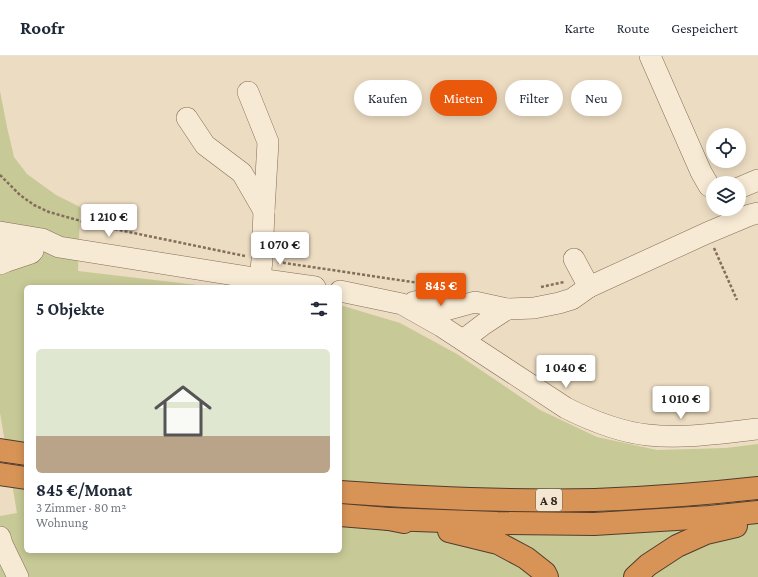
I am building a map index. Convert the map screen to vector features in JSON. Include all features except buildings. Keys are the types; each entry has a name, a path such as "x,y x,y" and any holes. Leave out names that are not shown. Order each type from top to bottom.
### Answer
{"highway":[{"path":"0,450 24,454"},
{"path":"0,474 24,478"},
{"name":"A 8","path":"342,492 498,500 595,500 705,494 758,488"},
{"name":"A 8","path":"342,515 389,519 497,523 594,524 709,517 758,512"},
{"path":"389,519 498,543 526,558 548,577"},
{"path":"635,577 648,565 677,546 706,533 758,520"}],"street":[{"path":"650,56 701,172 706,180"},
{"path":"248,92 268,142 261,270"},
{"path":"187,118 205,145 242,173 264,210"},
{"path":"746,185 758,180"},
{"path":"402,304 419,301 446,310 475,302 507,309 534,308 559,303 572,299 582,274 707,233 758,213"},
{"path":"0,232 42,239 59,247 261,270 309,285"},
{"path":"0,247 40,252 59,247"},
{"path":"0,264 37,251"},
{"path":"342,291 402,304 441,326 566,408 579,415 609,426 630,432 665,436 686,436 758,429"},
{"path":"463,340 507,309"},
{"path":"0,537 18,577"}],"path":[{"path":"0,174 20,195 34,205 49,212 261,270 457,288"},
{"path":"707,233 737,300"},
{"path":"536,289 571,280 582,274"}],"green space":[{"path":"0,91 14,157 27,174 56,195 80,207 78,271 197,285 24,285 24,553 342,553 342,306 400,323 457,354 540,410 597,437 657,450 726,448 758,444 758,577 0,577 0,516 17,513 0,413"}]}
